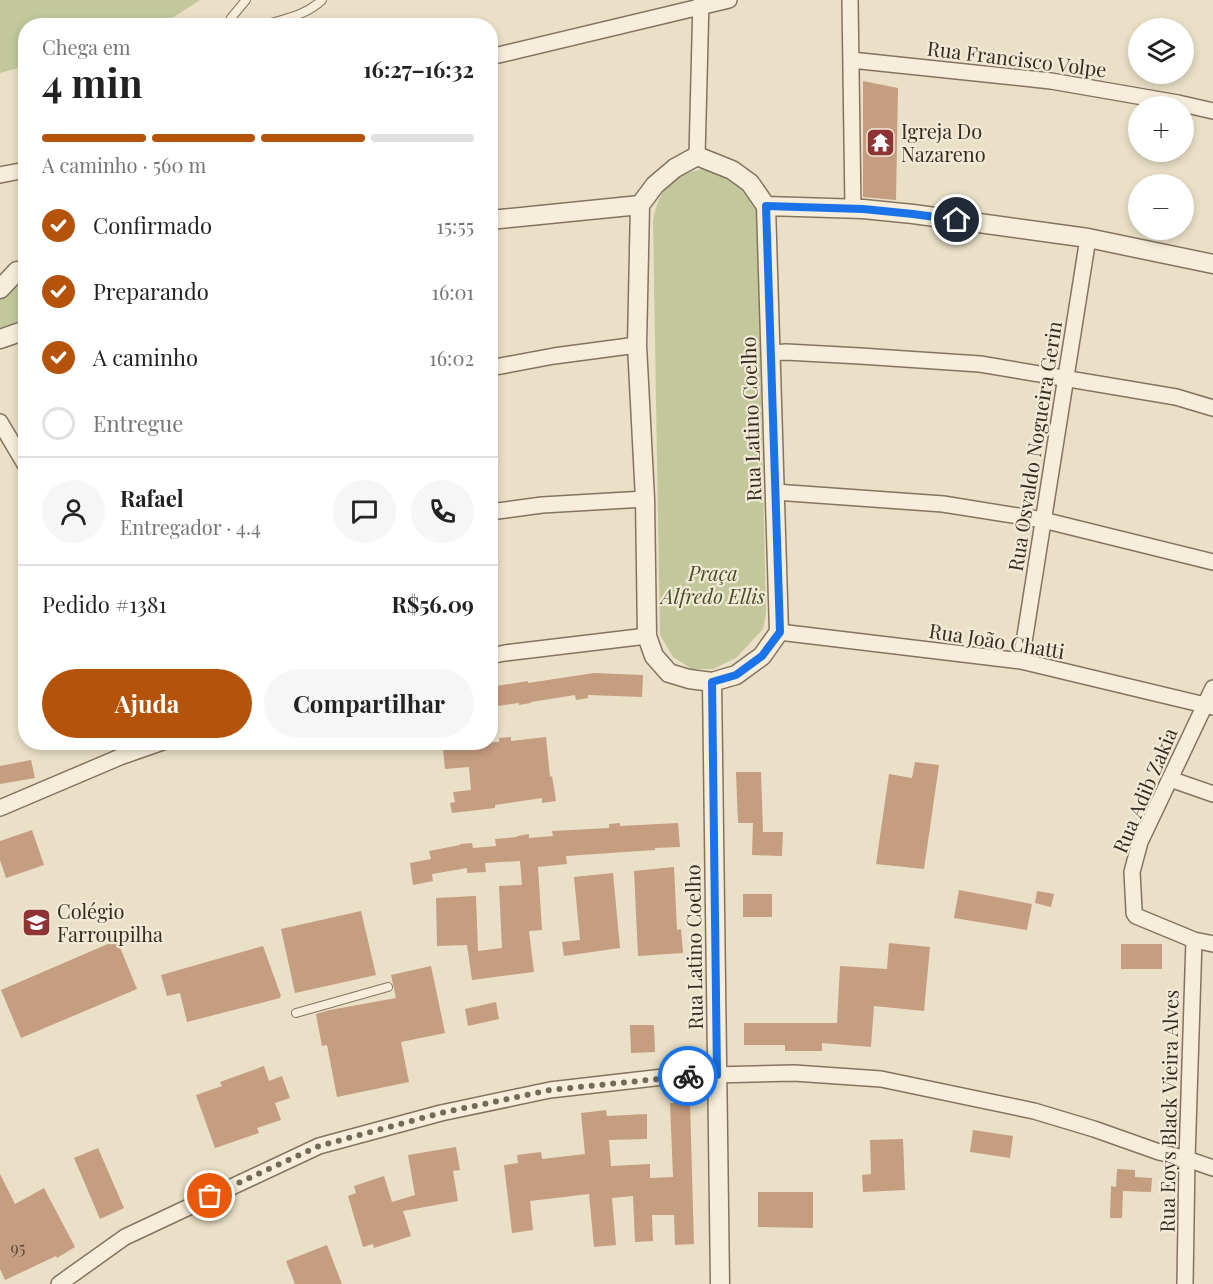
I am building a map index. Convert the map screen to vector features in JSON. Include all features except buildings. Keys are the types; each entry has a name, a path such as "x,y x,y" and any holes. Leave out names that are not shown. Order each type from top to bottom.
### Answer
{"street":[{"path":"498,55 701,3 729,0"},
{"path":"850,0 853,209"},
{"path":"697,156 701,3"},
{"name":"Rua Francisco Volpe","path":"851,60 1051,81 1213,111"},
{"path":"697,156 675,168 655,185 640,205 638,345 645,499 647,636 654,656 669,673 712,682 736,675 762,656 780,632"},
{"path":"697,156 732,170 750,183 766,206 913,214 1088,238 1213,264"},
{"path":"0,176 18,172"},
{"path":"498,219 640,205"},
{"name":"Rua Latino Coelho","path":"766,206 780,632"},
{"name":"Rua Osvaldo Nogueira Gerin","path":"1021,661 1088,238"},
{"path":"0,289 18,273"},
{"path":"0,339 18,333"},
{"path":"498,366 554,356 638,345"},
{"path":"771,353 980,364 1176,397 1213,408"},
{"path":"0,422 18,452"},
{"path":"775,492 943,504 1043,520 1213,562"},
{"path":"498,511 542,504 645,499"},
{"name":"Rua João Chatti","path":"780,632 1021,661 1209,706"},
{"path":"498,655 647,636"},
{"name":"Rua Latino Coelho","path":"712,682 720,1284"},
{"name":"Rua Adib Zakia","path":"1194,940 1134,914 1132,872 1140,842 1209,706 1213,688"},
{"path":"0,808 119,750"},
{"path":"1170,779 1213,794"},
{"path":"1194,940 1213,944"},
{"name":"Rua Eoys Black Vieira Alves","path":"1185,1284 1194,940"},
{"path":"59,1284 125,1237 319,1146 432,1115 550,1090 672,1076 794,1073 881,1079 1034,1111 1213,1168"}],"lane":[{"path":"231,18 246,0"},
{"path":"289,18 314,8 322,0"},
{"path":"296,1013 388,987"}],"green space":[{"path":"0,0 200,0 170,18 18,18 18,68 0,73"},
{"name":"Praça Alfredo Ellis","path":"705,168 721,169 750,194 757,212 766,614 763,629 736,658 713,669 692,669 673,657 660,635 653,222 659,199 669,184 680,176"},
{"path":"18,274 18,331 0,337 0,292"}],"way so far":[{"path":"210,1196 319,1146 441,1113 550,1090 688,1076"}],"place":[{"name":"Igreja Do Nazareno","path":"880,142"},
{"name":"Colégio Farroupilha","path":"36,922"}],"route":[{"path":"688,1076 717,1075 712,682 736,675 762,656 780,632 766,206 863,209 957,220"}]}
